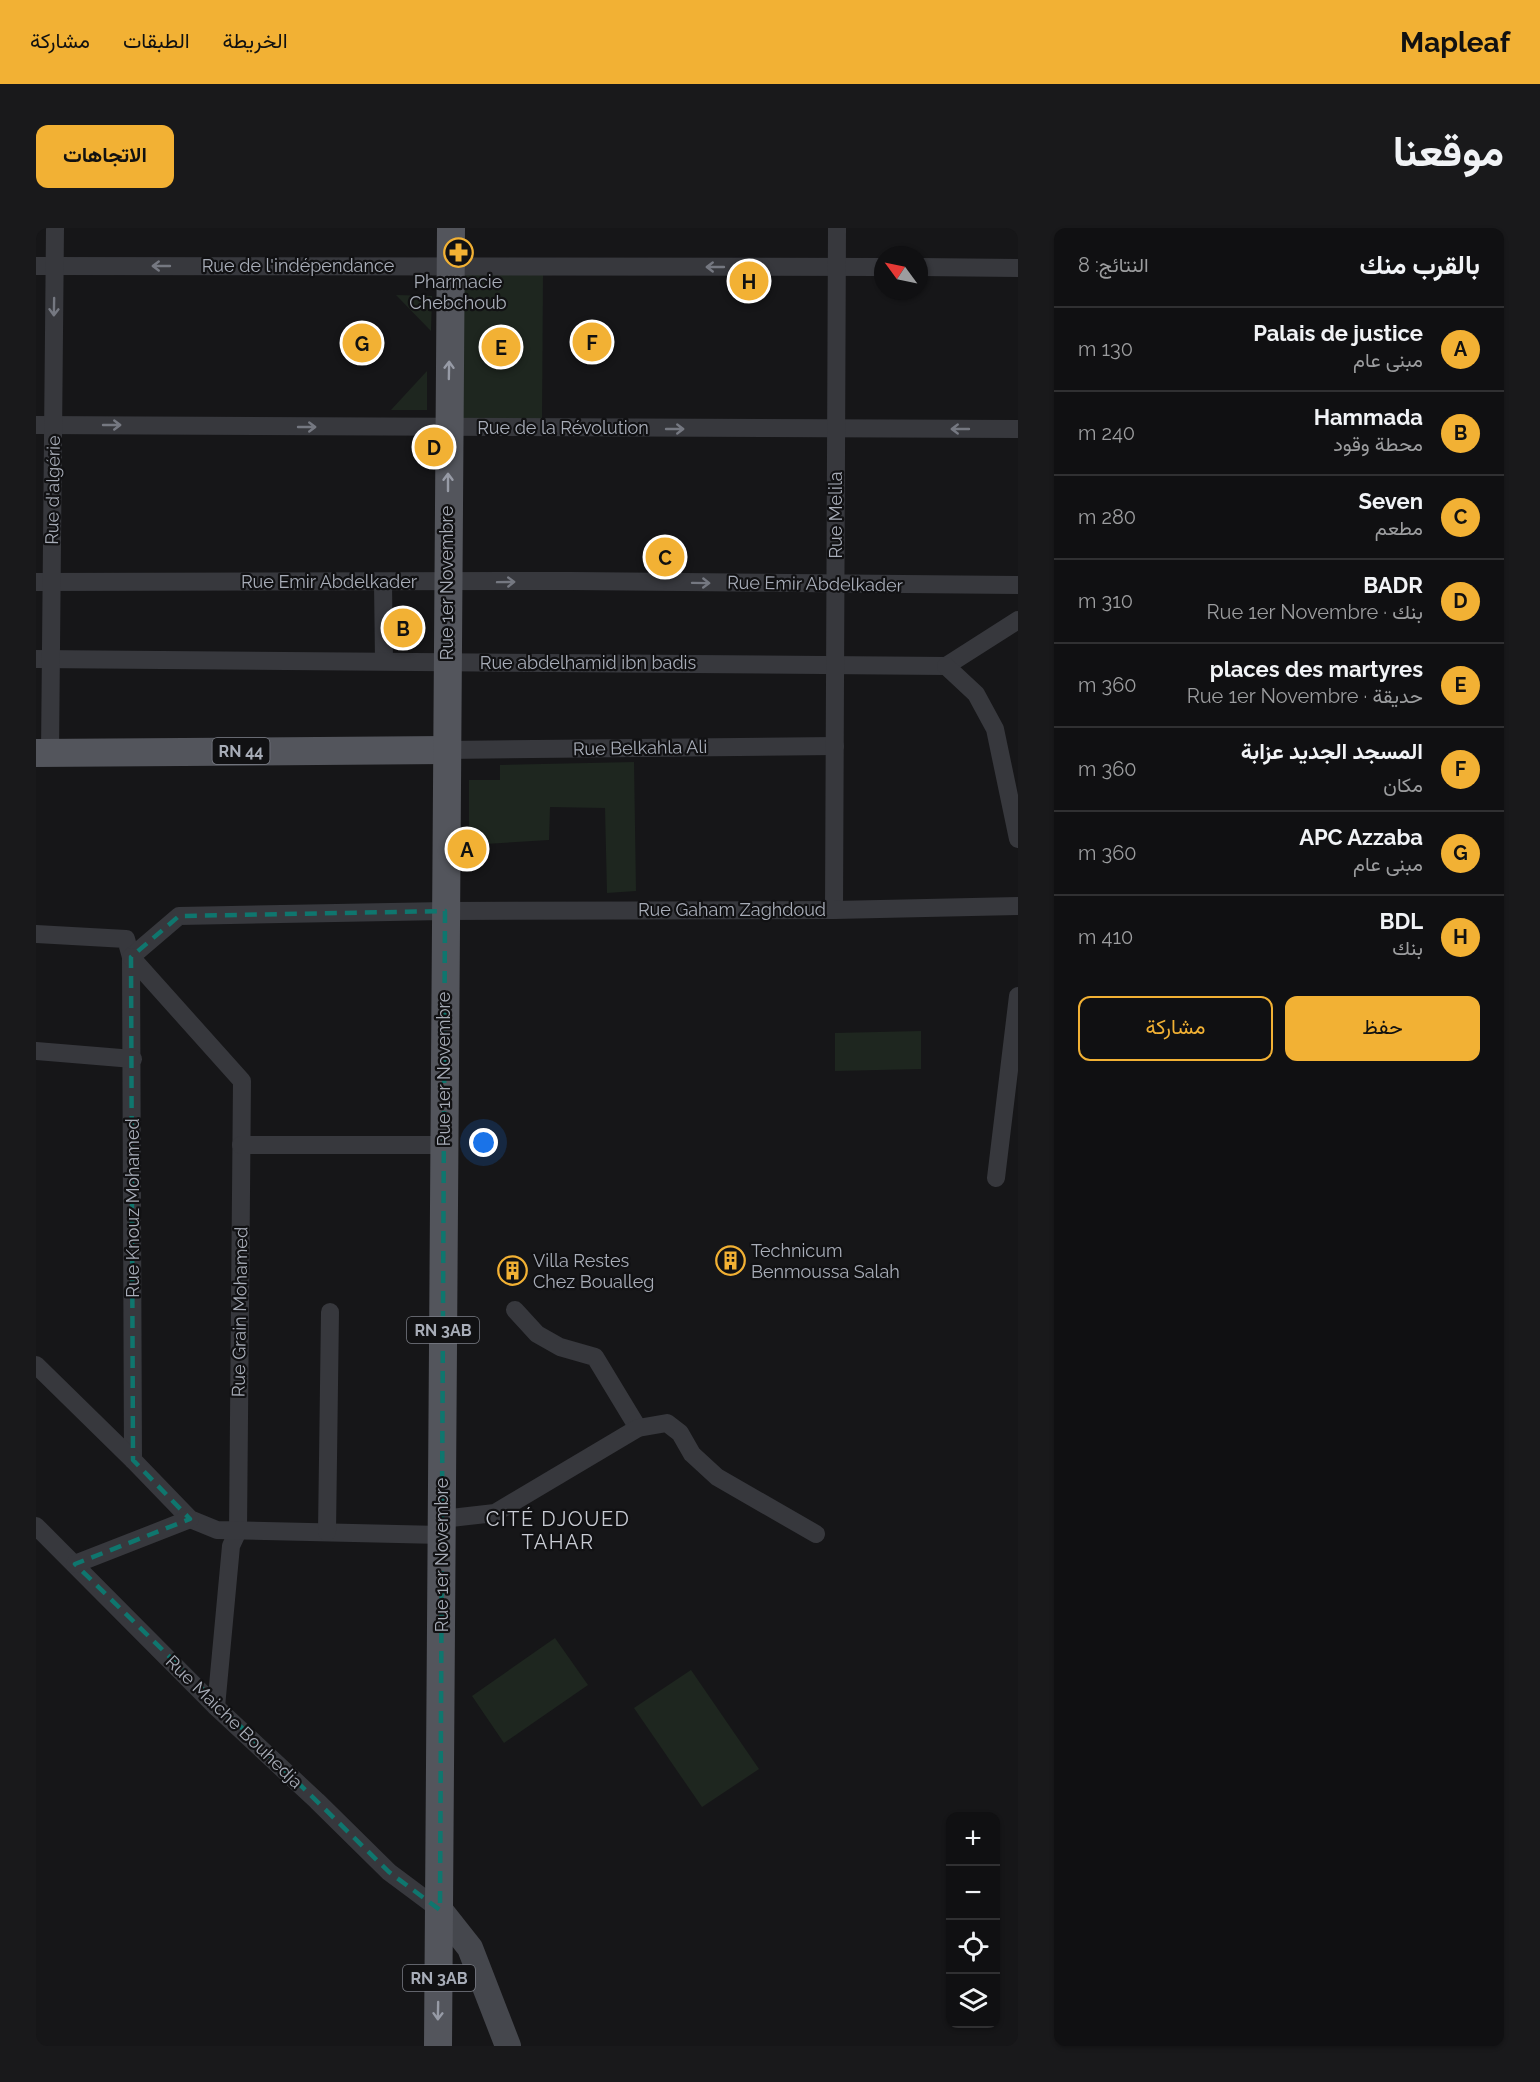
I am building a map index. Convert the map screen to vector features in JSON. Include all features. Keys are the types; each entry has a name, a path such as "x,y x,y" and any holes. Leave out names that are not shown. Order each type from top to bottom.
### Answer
{"main road":[{"name":"Rue 1er Novembre","path":"440,1910 451,228"},
{"name":"RN 44","path":"43,753 446,750"},
{"name":"RN 3AB","path":"438,2046 440,1910"},
{"path":"440,1910 470,1948 508,2046"}],"street":[{"name":"Rue d'algérie","path":"43,753 45,425 55,266 55,228"},
{"name":"Rue Melila","path":"834,910 837,228"},
{"name":"Rue de l'indépendance","path":"36,266 874,267"},
{"path":"928,267 1018,268"},
{"name":"Rue de la Révolution","path":"45,425 1018,429"},
{"name":"Rue Emir Abdelkader","path":"44,582 572,581 1018,585"},
{"path":"383,582 384,661"},
{"path":"1018,620 946,666 976,694 995,729 1018,839"},
{"name":"Rue abdelhamid ibn badis","path":"44,659 946,666"},
{"name":"Rue Belkahla Ali","path":"446,750 834,746"},
{"name":"Rue Gaham Zaghdoud","path":"179,916 445,911 834,910 1018,906"},
{"path":"36,934 126,939 179,916"},
{"path":"126,939 131,957 179,916"},
{"name":"Rue Knouz Mohamed","path":"131,957 134,1460"},
{"name":"Rue Grain Mohamed","path":"131,957 242,1081 238,1531 231,1546 216,1707"},
{"path":"996,1178 1018,996"},
{"path":"36,1051 133,1059"},
{"path":"241,1145 444,1145"},
{"path":"515,1310 537,1334 560,1347 595,1357 638,1428"},
{"path":"327,1532 330,1312"},
{"path":"36,1365 134,1460 190,1519 217,1530 327,1532 442,1527 495,1513 638,1428 667,1423 681,1432 692,1454 717,1477 816,1534"},
{"path":"75,1564 190,1519"},
{"name":"Rue Maiche Bouhedja","path":"36,1526 216,1707 389,1872 440,1910"}],"highlighted area":[{"path":"445,911 440,1910 389,1872 75,1564 190,1519 133,1460 131,957 179,916"}],"shaded area":[{"path":"461,274 543,274 542,420 460,420"},
{"path":"396,295 432,296 431,331"},
{"path":"503,333 514,337 518,348 514,359 503,363 492,359 488,348 492,337"},
{"path":"427,371 427,410 391,410"},
{"path":"634,762 636,891 607,893 605,808 550,807 549,840 469,845 469,780 500,780 500,765"},
{"path":"921,1031 921,1069 835,1071 835,1033"},
{"path":"555,1638 588,1685 504,1743 472,1696"},
{"path":"691,1670 759,1769 702,1807 634,1708"}],"place":[{"name":"Pharmacie Chebchoub","path":"458,253"},
{"name":"BDL","path":"749,281"},
{"name":"المسجد الجديد عزابة","path":"592,342"},
{"name":"APC Azzaba","path":"362,343"},
{"name":"places des martyres","path":"501,347"},
{"name":"BADR","path":"434,447"},
{"name":"Seven","path":"665,557"},
{"name":"Hammada","path":"403,628"},
{"name":"Palais de justice","path":"467,849"},
{"name":"Technicum Benmoussa Salah","path":"730,1261"},
{"name":"Villa Restes Chez Boualleg","path":"512,1271"}],"district":[{"name":"CITÉ DJOUED TAHAR","path":"558,1530"}]}
